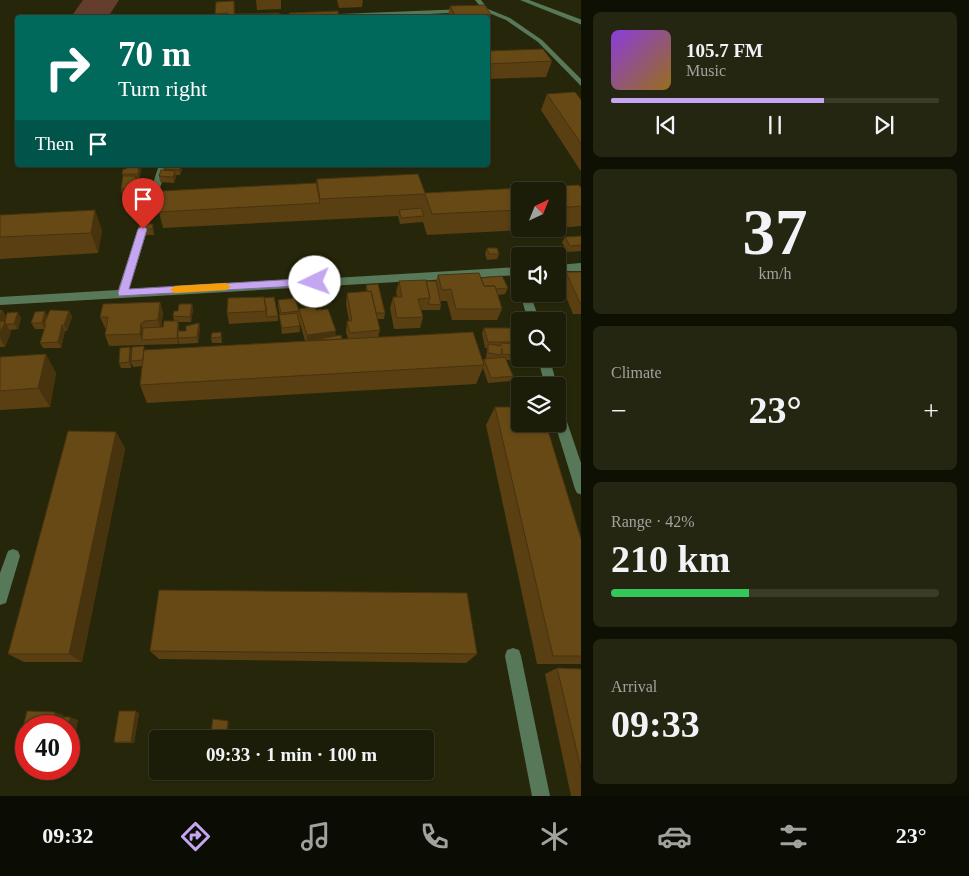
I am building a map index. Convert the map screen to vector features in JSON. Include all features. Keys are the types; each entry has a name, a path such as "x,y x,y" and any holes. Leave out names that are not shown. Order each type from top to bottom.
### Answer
{"street":[{"path":"478,0 486,10"},
{"path":"524,0 581,23"},
{"path":"364,15 486,10 508,19 540,41 581,84"},
{"path":"123,293 162,167"},
{"path":"566,268 581,267"},
{"path":"0,301 511,273"},
{"path":"564,432 581,486"},
{"path":"0,598 13,556"},
{"path":"513,656 541,796"}],"shaded area":[{"path":"83,0 119,0 109,15 72,15"}],"building":[{"path":"234,1 234,14 279,13 279,15 215,14 216,2"},
{"path":"485,5 491,15 455,15 450,6"},
{"path":"338,11 339,15 289,15 289,13"},
{"path":"543,49 552,61 490,64 490,51"},
{"path":"575,92 581,100 581,144 547,94"},
{"path":"126,167 139,167 138,174 122,174 123,169"},
{"path":"164,167 180,167 179,170 164,169"},
{"path":"161,170 175,171 173,177 159,176"},
{"path":"418,174 425,193 511,189 511,210 432,214 425,194 320,199 317,179"},
{"path":"123,176 136,176 134,189 121,189"},
{"path":"316,183 320,203 159,212 161,191"},
{"path":"579,185 581,188 581,206 566,207 566,186"},
{"path":"421,208 424,216 401,218 399,210"},
{"path":"95,210 91,233 0,237 0,215"},
{"path":"140,224 153,224 152,229 139,229"},
{"path":"581,236 581,245 570,246 566,237"},
{"path":"487,248 497,248 499,254 489,254"},
{"path":"566,272 581,272 580,303"},
{"path":"479,273 484,286 495,286 502,309 456,309 451,289 442,290 438,275"},
{"path":"502,276 508,288 496,289 495,286 484,286 481,278"},
{"path":"426,280 430,298 418,299 423,317 397,318 393,297 402,297 399,281"},
{"path":"426,281 436,281 441,305 428,304 430,298"},
{"path":"378,284 385,313 376,313 371,291 368,292 366,285"},
{"path":"371,291 380,330 350,333 347,321 352,321 347,293"},
{"path":"264,297 267,311 227,313 228,298"},
{"path":"274,297 278,316 267,317 264,298"},
{"path":"295,298 299,311 281,313 278,300"},
{"path":"160,302 158,320 141,323 140,334 105,335 108,317 100,317 103,304"},
{"path":"179,304 192,304 190,317 173,316 174,311 178,311"},
{"path":"315,306 316,310 328,309 336,331 307,335 299,309"},
{"path":"50,310 69,311 64,325 62,325 58,342 40,343 46,324 44,324"},
{"path":"45,311 42,323 31,323 35,312"},
{"path":"18,312 14,324 6,324 7,313"},
{"path":"297,313 300,326 282,328 279,315"},
{"path":"0,321 5,322 0,332"},
{"path":"164,321 178,321 177,338 142,340 143,328 163,327"},
{"path":"199,323 197,337 178,338 178,331 186,331 186,326"},
{"path":"484,328 511,328 511,342 488,342"},
{"path":"221,332 221,337 211,338 212,333"},
{"path":"473,332 484,365 140,385 144,350"},
{"path":"341,335 342,339 318,340 318,339"},
{"path":"501,343 511,344 511,355 502,354 502,348 501,355 488,353 488,344 501,346"},
{"path":"144,346 143,360 131,361 132,347"},
{"path":"130,347 129,362 119,363 120,348"},
{"path":"46,354 38,388 0,391 0,357"},
{"path":"505,357 513,376 491,378 484,359"},
{"path":"495,407 511,407 511,432 548,432 581,539 581,656 553,656"},
{"path":"68,431 116,432 69,654 8,654"},
{"path":"159,590 467,593 477,654 150,651"},
{"path":"557,668 581,669 581,769"},
{"path":"27,711 55,712 54,715 26,715"},
{"path":"119,711 136,711 131,742 114,742"},
{"path":"213,719 228,721 227,730 211,730"}],"slow traffic":[{"path":"175,290 226,287"}],"route":[{"path":"143,229 123,293 315,282"}]}
